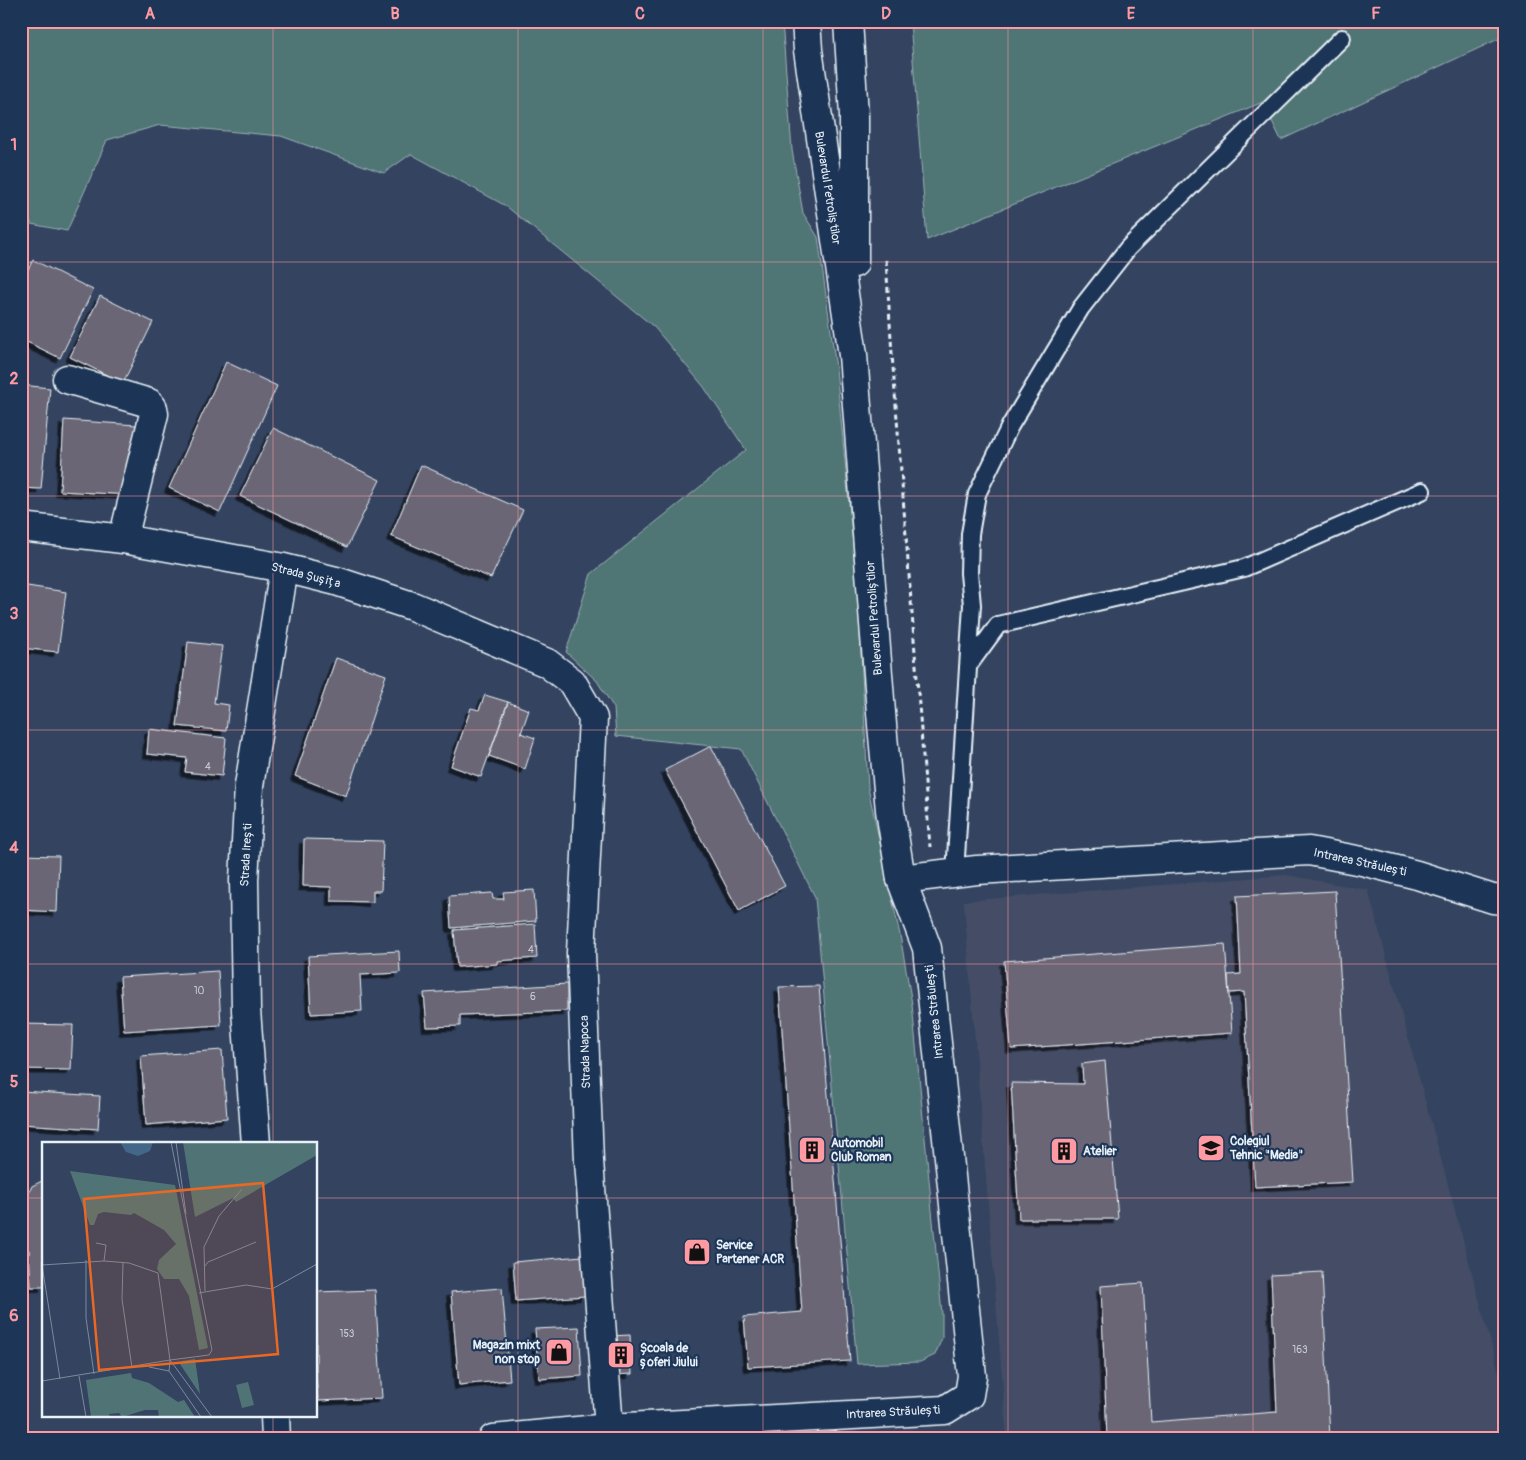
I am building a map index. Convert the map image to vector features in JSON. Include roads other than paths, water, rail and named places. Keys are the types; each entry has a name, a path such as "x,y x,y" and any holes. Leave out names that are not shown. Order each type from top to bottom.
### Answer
{"street":[{"name":"Bulevardul Petroliștilor","path":"806,21 808,50 854,355 882,725 890,810 901,880"},
{"name":"Bulevardul Petroliștilor","path":"848,21 854,115 854,355"},
{"path":"67,379 149,403 153,408 154,414 123,539"},
{"name":"Strada Șușița","path":"21,527 123,539 284,568 336,581 412,606 548,663 572,682"},
{"name":"Strada Irești","path":"256,1142 246,1010 244,880 249,786 284,568"},
{"name":"Strada Napoca","path":"572,682 593,718 581,954 589,1161 606,1436"},
{"name":"Intrarea Străulești","path":"493,1439 606,1436 945,1410 969,1395 972,1376 928,948 901,880 986,870 1309,851 1408,872 1493,899 1505,900"},
{"path":"275,1418 276,1439"}],"lane":[{"path":"948,874 968,666 972,605 969,573 970,534 977,494 1010,426 1081,308 1128,248 1342,38"},
{"path":"968,666 998,625 1244,568 1422,490"}],"place":[{"name":"Colegiul Tehnic \"Media\"","path":"1211,1148"},
{"name":"Automobil Club Roman","path":"812,1150"},
{"name":"Atelier","path":"1064,1151"},
{"name":"Service Partener ACR","path":"697,1252"},
{"name":"Magazin mixt non stop","path":"559,1352"},
{"name":"Școala de șoferi Jiului","path":"621,1355"}]}
